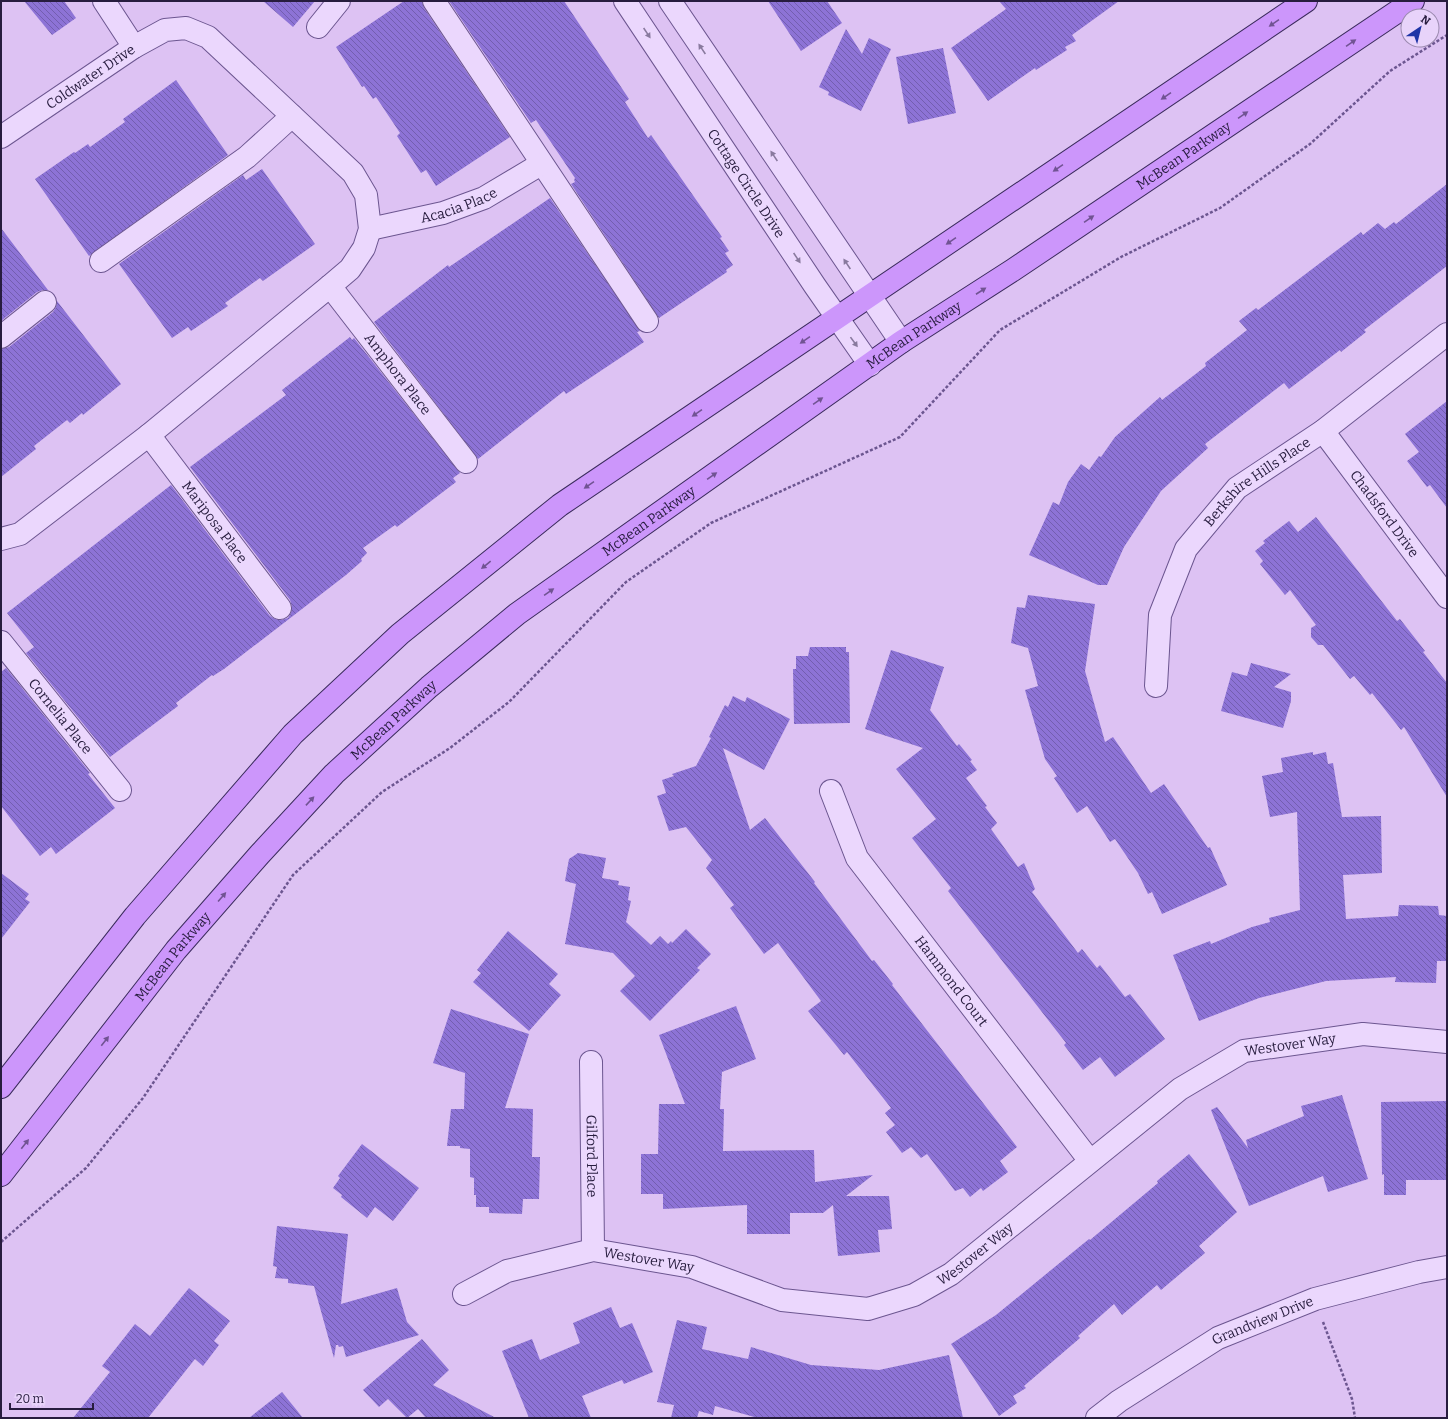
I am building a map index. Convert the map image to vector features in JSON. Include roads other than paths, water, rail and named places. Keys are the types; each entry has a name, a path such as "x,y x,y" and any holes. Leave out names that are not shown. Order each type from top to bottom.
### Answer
{"main road":[{"path":"1,1087 135,916 293,734 400,634 560,505 1306,1"},
{"name":"McBean Parkway","path":"1,1174 176,950 260,854 334,774 429,687 517,614 901,342 1013,270 1413,1"}],"street":[{"path":"104,1 134,47"},
{"path":"318,27 339,1"},
{"path":"434,1 541,164 647,321"},
{"name":"Cottage Circle Drive","path":"625,1 837,319 870,365"},
{"path":"670,1 868,297 901,342"},
{"name":"Coldwater Drive","path":"1,137 134,47 165,30 186,28 208,37 292,116"},
{"path":"1,539 20,534 149,435 350,269 364,248 370,229 366,195 353,173 292,116 247,157 101,261"},
{"name":"Acacia Place","path":"370,229 443,213 484,198 541,164"},
{"name":"Amphora Place","path":"330,286 466,462"},
{"path":"1,336 45,302"},
{"name":"Berkshire Hills Place","path":"1156,686 1160,615 1186,550 1238,488 1323,431 1447,334"},
{"name":"Chadsford Drive","path":"1323,431 1447,597"},
{"name":"Mariposa Place","path":"149,435 280,608"},
{"name":"Cornelia Place","path":"1,642 120,790"},
{"name":"Hammond Court","path":"831,791 857,858 1090,1162"},
{"name":"Westover Way","path":"464,1294 507,1271 593,1250 692,1267 782,1300 868,1309 914,1295 951,1274 1180,1089 1244,1051 1363,1034 1447,1042"},
{"name":"Gilford Place","path":"591,1062 593,1250"},
{"name":"Grandview Drive","path":"1097,1418 1119,1401 1218,1338 1315,1299 1420,1272 1447,1267"}]}
